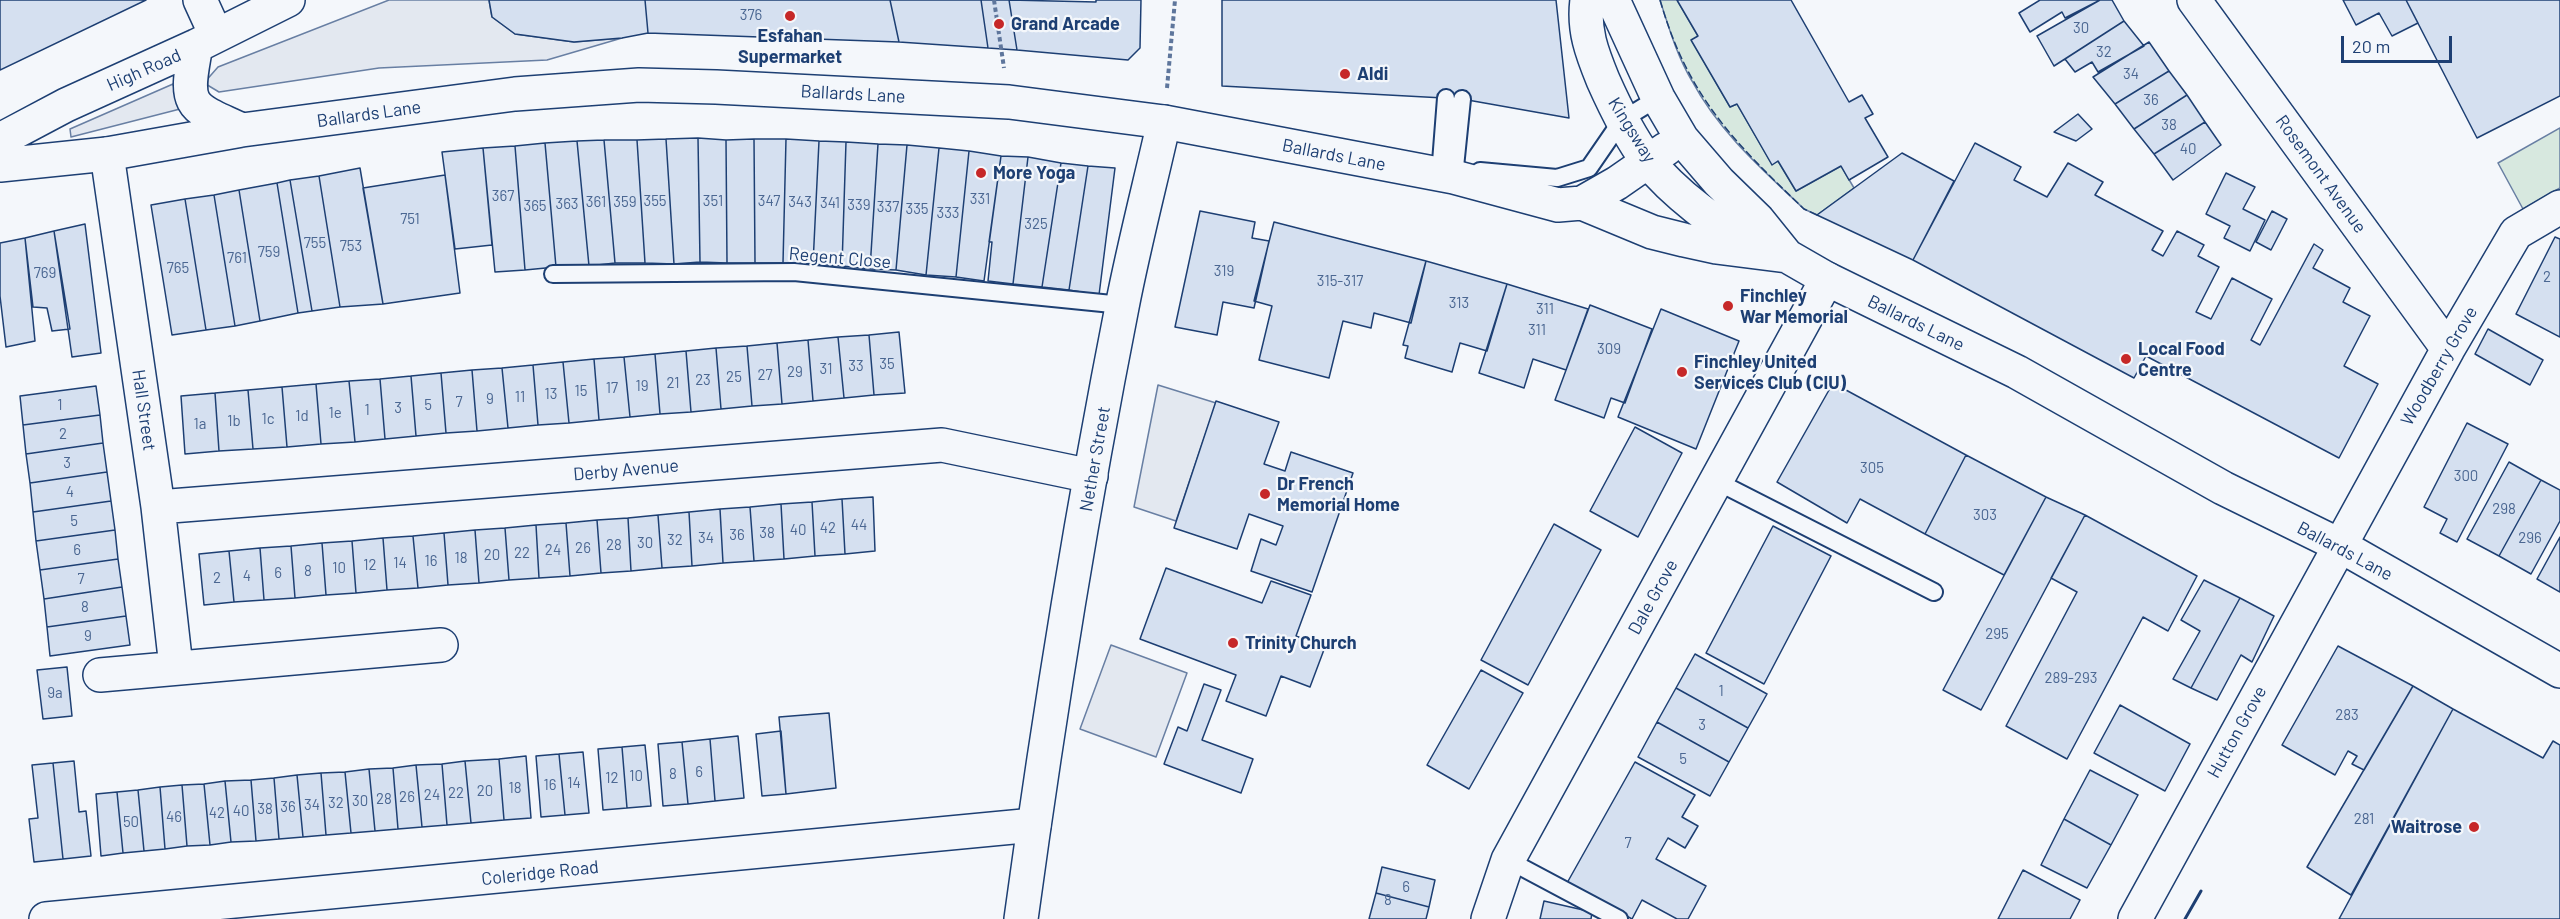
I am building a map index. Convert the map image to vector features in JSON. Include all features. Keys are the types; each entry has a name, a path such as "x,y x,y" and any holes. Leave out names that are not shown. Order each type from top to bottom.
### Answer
{"street":[{"path":"201,0 206,41 189,79 192,98 201,112 242,130"},
{"name":"High Road","path":"0,140 66,105 206,41 288,0"},
{"name":"Kingsway","path":"1587,0 1586,30 1589,48 1622,120 1648,160 1708,218 1772,253"},
{"path":"1613,0 1658,98 1682,139 1719,182 1758,220 1772,253"},
{"name":"Rosemont Avenue","path":"2194,0 2448,349"},
{"name":"Ballards Lane","path":"0,165 107,154 242,130 515,94 639,86 716,87 1010,102 1164,122 1450,174 1558,205 1582,203 1652,232 1716,247 1772,253 2017,372 2223,488 2339,545 2560,671"},
{"name":"Nether Street","path":"1022,919 1034,825 1091,476 1122,305 1164,122"},
{"path":"1582,203 1617,183 1682,139"},
{"name":"Hall Street","path":"107,154 158,507 176,667"},
{"name":"Woodberry Grove","path":"2339,545 2448,349 2516,233 2560,207"},
{"name":"Dale Grove","path":"1488,919 1508,860 1827,279"},
{"name":"Derby Avenue","path":"158,507 942,445 1091,476"},
{"name":"Hutton Grove","path":"2135,919 2339,545"},
{"path":"100,675 441,645"},
{"name":"Coleridge Road","path":"46,919 264,909 1034,825"}],"lane":[{"path":"1454,98 1450,174 1557,178 1589,168 1622,120 1658,98"},
{"name":"Regent Close","path":"553,274 794,272 1122,305"},
{"path":"1716,481 1934,592"},
{"path":"1508,860 1619,919"}],"path":[{"path":"994,0 1010,102"},
{"path":"1164,122 1175,0"}],"shaded area":[{"path":"389,0 489,0 492,17 515,34 574,42 622,38 547,60 379,68 219,92 204,83 218,67"},
{"path":"1660,0 1677,0 1698,36 1692,41 1730,107 1737,104 1772,164 1778,161 1796,191 1841,166 1854,188 1817,215 1804,209 1773,180 1728,134 1703,100 1682,62"},
{"path":"173,84 180,109 71,137 70,129"},
{"path":"2560,128 2560,188 2523,209 2498,163"},
{"path":"1158,385 1216,403 1176,521 1134,507"},
{"path":"1111,645 1187,673 1156,757 1080,729"}],"building":[{"path":"0,0 146,0 0,70"},
{"path":"489,0 645,0 648,33 622,38 574,42 515,34 492,17"},
{"path":"645,0 890,0 899,42 648,33"},
{"path":"890,0 981,0 988,48 899,42"},
{"name":"Grand Arcade","path":"981,0 1009,0 1017,50 988,48"},
{"path":"1009,0 1096,2 1096,0 1141,0 1140,48 1128,60 1017,50"},
{"path":"1222,0 1556,0 1569,118 1462,99 1222,86"},
{"path":"1677,0 1791,0 1849,102 1862,95 1873,114 1865,118 1888,157 1849,180 1841,166 1796,191 1778,161 1772,165 1737,104 1730,107 1691,40 1698,36"},
{"path":"2040,0 2100,0 2065,18 2062,12 2030,32 2019,13"},
{"path":"2100,0 2112,0 2124,21 2054,66 2037,36"},
{"path":"2343,0 2406,0 2418,23 2392,36 2379,13 2356,25"},
{"path":"2406,0 2560,0 2560,96 2477,138"},
{"path":"2124,21 2144,46 2098,72 2092,62 2075,72 2065,59"},
{"path":"2149,42 2169,71 2115,104 2093,77"},
{"path":"2169,71 2187,95 2134,129 2115,104"},
{"path":"2187,95 2205,122 2154,154 2134,129"},
{"path":"2078,114 2092,129 2076,141 2054,132"},
{"path":"2205,122 2221,145 2173,180 2154,154"},
{"path":"698,138 700,262 674,264 666,139"},
{"path":"698,138 726,140 727,263 700,262"},
{"path":"666,139 674,264 645,263 637,140"},
{"path":"754,139 755,263 727,263 726,140"},
{"path":"754,139 786,139 783,263 755,263"},
{"path":"786,139 819,141 813,264 783,263"},
{"path":"604,140 615,263 589,266 577,141"},
{"path":"604,140 637,140 645,263 615,263"},
{"path":"577,141 589,266 556,267 545,143"},
{"path":"819,141 846,142 842,266 813,264"},
{"path":"846,142 878,144 870,269 842,266"},
{"path":"545,143 556,267 525,270 515,146"},
{"path":"1975,143 2021,167 2014,180 2047,197 2068,163 2103,182 2095,195 2163,231 2152,250 2163,256 2177,231 2204,245 2198,256 2219,267 2196,312 2211,319 2232,278 2272,299 2251,340 2260,345 2314,244 2323,250 2313,268 2350,288 2343,302 2370,316 2344,366 2378,384 2339,458 2146,356 2134,378 1913,260"},
{"path":"878,144 907,145 896,270 870,269"},
{"path":"907,145 939,148 926,275 896,270"},
{"path":"515,146 525,270 495,272 483,148"},
{"path":"483,148 492,245 455,249 442,152"},
{"path":"939,148 969,151 956,277 926,275"},
{"path":"969,151 1001,156 984,281 956,277"},
{"path":"1902,153 1954,181 1913,260 1817,215"},
{"path":"1001,156 1028,157 1013,284 988,281 992,242 989,242"},
{"path":"1028,157 1061,163 1042,287 1013,284"},
{"path":"1061,163 1088,166 1069,290 1042,287"},
{"path":"1088,166 1115,168 1099,295 1069,290"},
{"path":"360,168 383,304 340,307 319,176"},
{"path":"2226,173 2255,187 2243,209 2265,220 2250,251 2224,238 2230,226 2206,214"},
{"path":"445,175 460,293 383,304 363,188"},
{"path":"319,176 340,307 312,311 290,180"},
{"path":"290,180 312,311 298,313 277,183"},
{"path":"277,183 298,313 260,321 239,190"},
{"path":"239,190 260,321 235,326 214,195"},
{"path":"214,195 235,326 206,330 185,199"},
{"path":"185,199 206,330 172,335 151,205"},
{"path":"1200,211 1255,222 1252,238 1269,241 1254,308 1223,302 1217,335 1175,327"},
{"path":"2272,211 2287,219 2271,250 2256,242"},
{"path":"1274,222 1426,261 1411,323 1374,313 1371,328 1343,321 1329,378 1259,360 1272,306 1254,301"},
{"path":"85,224 101,353 72,357 54,231"},
{"path":"54,231 70,329 52,331 47,308 33,307 25,238"},
{"path":"2555,237 2560,239 2560,337 2516,314"},
{"path":"25,238 35,341 6,347 0,296 0,243"},
{"path":"1426,261 1507,284 1487,351 1460,343 1452,372 1405,358 1408,346 1403,345"},
{"path":"1507,284 1588,309 1566,370 1533,359 1524,388 1479,373"},
{"path":"1590,305 1652,329 1625,403 1611,398 1604,418 1555,400"},
{"name":"Finchley United Services Club (CIU)","path":"1661,309 1739,341 1696,449 1618,417"},
{"path":"2488,329 2543,360 2530,385 2475,354"},
{"path":"899,332 905,393 874,395 869,335"},
{"path":"869,335 874,395 844,398 838,337"},
{"path":"838,337 844,398 813,401 808,340"},
{"path":"808,340 813,401 782,404 777,343"},
{"path":"777,343 782,404 752,406 747,346"},
{"path":"747,346 752,406 721,409 716,348"},
{"path":"716,348 721,409 691,412 686,351"},
{"path":"686,351 691,412 660,414 655,354"},
{"path":"655,354 660,414 630,417 624,357"},
{"path":"624,357 630,417 599,420 594,359"},
{"path":"594,359 599,420 569,423 563,362"},
{"path":"563,362 569,423 538,425 533,365"},
{"path":"533,365 538,425 508,428 502,368"},
{"path":"502,368 508,428 477,431 472,370"},
{"path":"472,370 477,431 446,433 441,373"},
{"path":"441,373 446,433 416,436 411,376"},
{"path":"411,376 416,436 385,439 380,379"},
{"path":"380,379 385,439 355,442 349,381"},
{"path":"349,381 355,442 321,444 316,384"},
{"path":"1833,383 1966,455 1925,534 1860,499 1847,523 1777,482"},
{"path":"316,384 321,444 287,447 282,387"},
{"path":"96,386 100,415 23,425 20,396"},
{"path":"282,387 287,447 253,449 248,390"},
{"path":"248,390 253,449 219,451 215,393"},
{"path":"215,393 219,451 185,454 181,396"},
{"name":"Dr French Memorial Home","path":"1216,401 1279,422 1264,464 1285,471 1291,452 1353,473 1312,592 1251,571 1261,539 1276,545 1283,526 1249,514 1237,549 1174,528"},
{"path":"100,415 103,443 26,454 23,425"},
{"path":"2467,423 2508,444 2457,542 2440,533 2447,519 2424,507"},
{"path":"1635,427 1682,453 1638,537 1590,511"},
{"path":"103,443 107,472 30,483 26,454"},
{"path":"1966,455 2046,497 2004,575 1925,534"},
{"path":"2509,462 2541,480 2499,556 2467,539"},
{"path":"107,472 111,501 33,512 30,483"},
{"path":"2541,480 2560,490 2560,521 2531,574 2499,556"},
{"path":"873,497 875,551 845,554 842,499"},
{"path":"2046,497 2085,515 1981,710 1943,690"},
{"path":"842,499 845,554 815,556 812,502"},
{"path":"111,501 115,530 36,541 33,512"},
{"path":"812,502 815,556 784,559 781,504"},
{"path":"781,504 784,559 754,561 750,507"},
{"path":"750,507 754,561 723,563 720,509"},
{"path":"720,509 723,563 692,566 689,512"},
{"path":"689,512 692,566 662,568 658,515"},
{"path":"658,515 662,568 631,571 628,518"},
{"path":"2085,515 2197,576 2168,631 2143,617 2067,759 2006,726 2077,592 2051,578"},
{"path":"628,518 631,571 601,573 597,520"},
{"path":"597,520 601,573 570,576 566,523"},
{"path":"566,523 570,576 539,578 536,525"},
{"path":"1554,524 1601,550 1528,685 1481,660"},
{"path":"536,525 539,578 509,580 505,528"},
{"path":"1773,526 1831,556 1764,684 1706,653"},
{"path":"505,528 509,580 479,583 475,530"},
{"path":"115,530 118,559 40,570 36,541"},
{"path":"475,530 479,583 448,585 444,533"},
{"path":"444,533 448,585 418,588 413,536"},
{"path":"413,536 418,588 387,590 383,538"},
{"path":"2560,537 2560,592 2537,579"},
{"path":"383,538 387,590 356,593 352,541"},
{"path":"352,541 356,593 326,595 322,543"},
{"path":"322,543 326,595 295,598 291,546"},
{"path":"291,546 295,598 264,600 260,548"},
{"path":"260,548 264,600 234,602 229,551"},
{"path":"229,551 234,602 204,605 199,554"},
{"path":"118,559 122,587 44,599 40,570"},
{"name":"Trinity Church","path":"1166,568 1262,603 1271,581 1311,595 1296,636 1325,647 1310,687 1281,676 1266,716 1226,701 1236,675 1140,639"},
{"path":"2204,580 2240,598 2191,688 2173,679 2200,631 2181,620"},
{"path":"122,587 126,616 47,627 44,599"},
{"path":"2240,598 2274,616 2252,662 2241,655 2217,700 2191,688"},
{"path":"126,616 130,645 50,656 47,627"},
{"path":"2338,646 2413,686 2364,770 2352,764 2357,756 2348,751 2335,775 2282,745"},
{"path":"1695,654 1767,694 1748,728 1676,688"},
{"path":"67,667 72,716 43,719 37,670"},
{"path":"1481,670 1523,693 1469,789 1427,765"},
{"path":"1204,684 1221,690 1202,740 1253,759 1241,793 1164,764 1178,727 1187,731"},
{"path":"2413,686 2453,709 2351,895 2307,867"},
{"path":"1676,688 1748,728 1729,762 1657,722"},
{"path":"2120,705 2190,744 2165,791 2094,753"},
{"name":"Waitrose","path":"2453,709 2543,758 2553,741 2560,745 2560,919 2339,919"},
{"path":"829,713 836,788 786,794 779,717"},
{"path":"1657,722 1729,762 1710,796 1638,757"},
{"path":"781,731 786,794 762,796 756,734"},
{"path":"738,736 744,798 715,801 710,739"},
{"path":"710,739 715,801 688,804 682,742"},
{"path":"682,742 688,804 663,806 658,744"},
{"path":"645,745 651,806 627,808 622,747"},
{"path":"622,747 627,808 603,810 598,749"},
{"path":"583,752 589,813 565,815 559,754"},
{"path":"559,754 565,815 541,817 536,756"},
{"path":"526,756 531,818 504,820 499,759"},
{"path":"499,759 504,820 471,823 465,761"},
{"path":"74,761 79,812 86,811 91,856 63,859 53,763"},
{"path":"465,761 471,823 447,825 442,764"},
{"path":"1635,762 1695,795 1682,817 1698,826 1685,848 1668,838 1656,859 1706,886 1688,919 1677,919 1642,900 1632,919 1567,883"},
{"path":"53,763 63,859 34,862 29,819 38,818 32,765"},
{"path":"442,764 447,825 422,827 416,765"},
{"path":"416,765 422,827 398,829 393,768"},
{"path":"393,768 398,829 375,831 369,769"},
{"path":"369,769 375,831 351,833 345,772"},
{"path":"2090,770 2138,795 2111,845 2064,819"},
{"path":"345,772 351,833 326,835 321,773"},
{"path":"321,773 326,835 303,837 297,775"},
{"path":"297,775 303,837 279,839 274,778"},
{"path":"274,778 279,839 256,841 251,780"},
{"path":"251,780 256,841 231,842 225,781"},
{"path":"225,781 231,842 210,845 204,784"},
{"path":"204,784 210,845 187,846 182,785"},
{"path":"182,785 187,846 165,849 160,787"},
{"path":"160,787 165,849 144,851 138,790"},
{"path":"138,790 144,851 123,853 117,792"},
{"path":"117,792 123,853 101,856 96,794"},
{"path":"2064,819 2111,845 2087,888 2041,865"},
{"path":"1382,867 1435,880 1429,907 1376,893"},
{"path":"2023,870 2080,900 2070,919 1998,919"},
{"path":"1376,893 1429,907 1426,919 1369,919"},
{"path":"1544,901 1592,912 1591,919 1540,919"}],"fence":[{"path":"1660,0 1684,64 1716,116 1779,185 1804,209 1817,215"}],"wall":[{"path":"2185,919 2201,891"}],"place":[{"name":"Esfahan Supermarket","path":"790,16"},
{"name":"Grand Arcade","path":"999,24"},
{"name":"Aldi","path":"1345,74"},
{"name":"More Yoga","path":"981,173"},
{"name":"Finchley War Memorial","path":"1728,306"},
{"name":"Local Food Centre","path":"2126,359"},
{"name":"Finchley United Services Club (CIU)","path":"1682,372"},
{"name":"Dr French Memorial Home","path":"1265,494"},
{"name":"Trinity Church","path":"1233,643"},
{"name":"Waitrose","path":"2474,827"}]}
